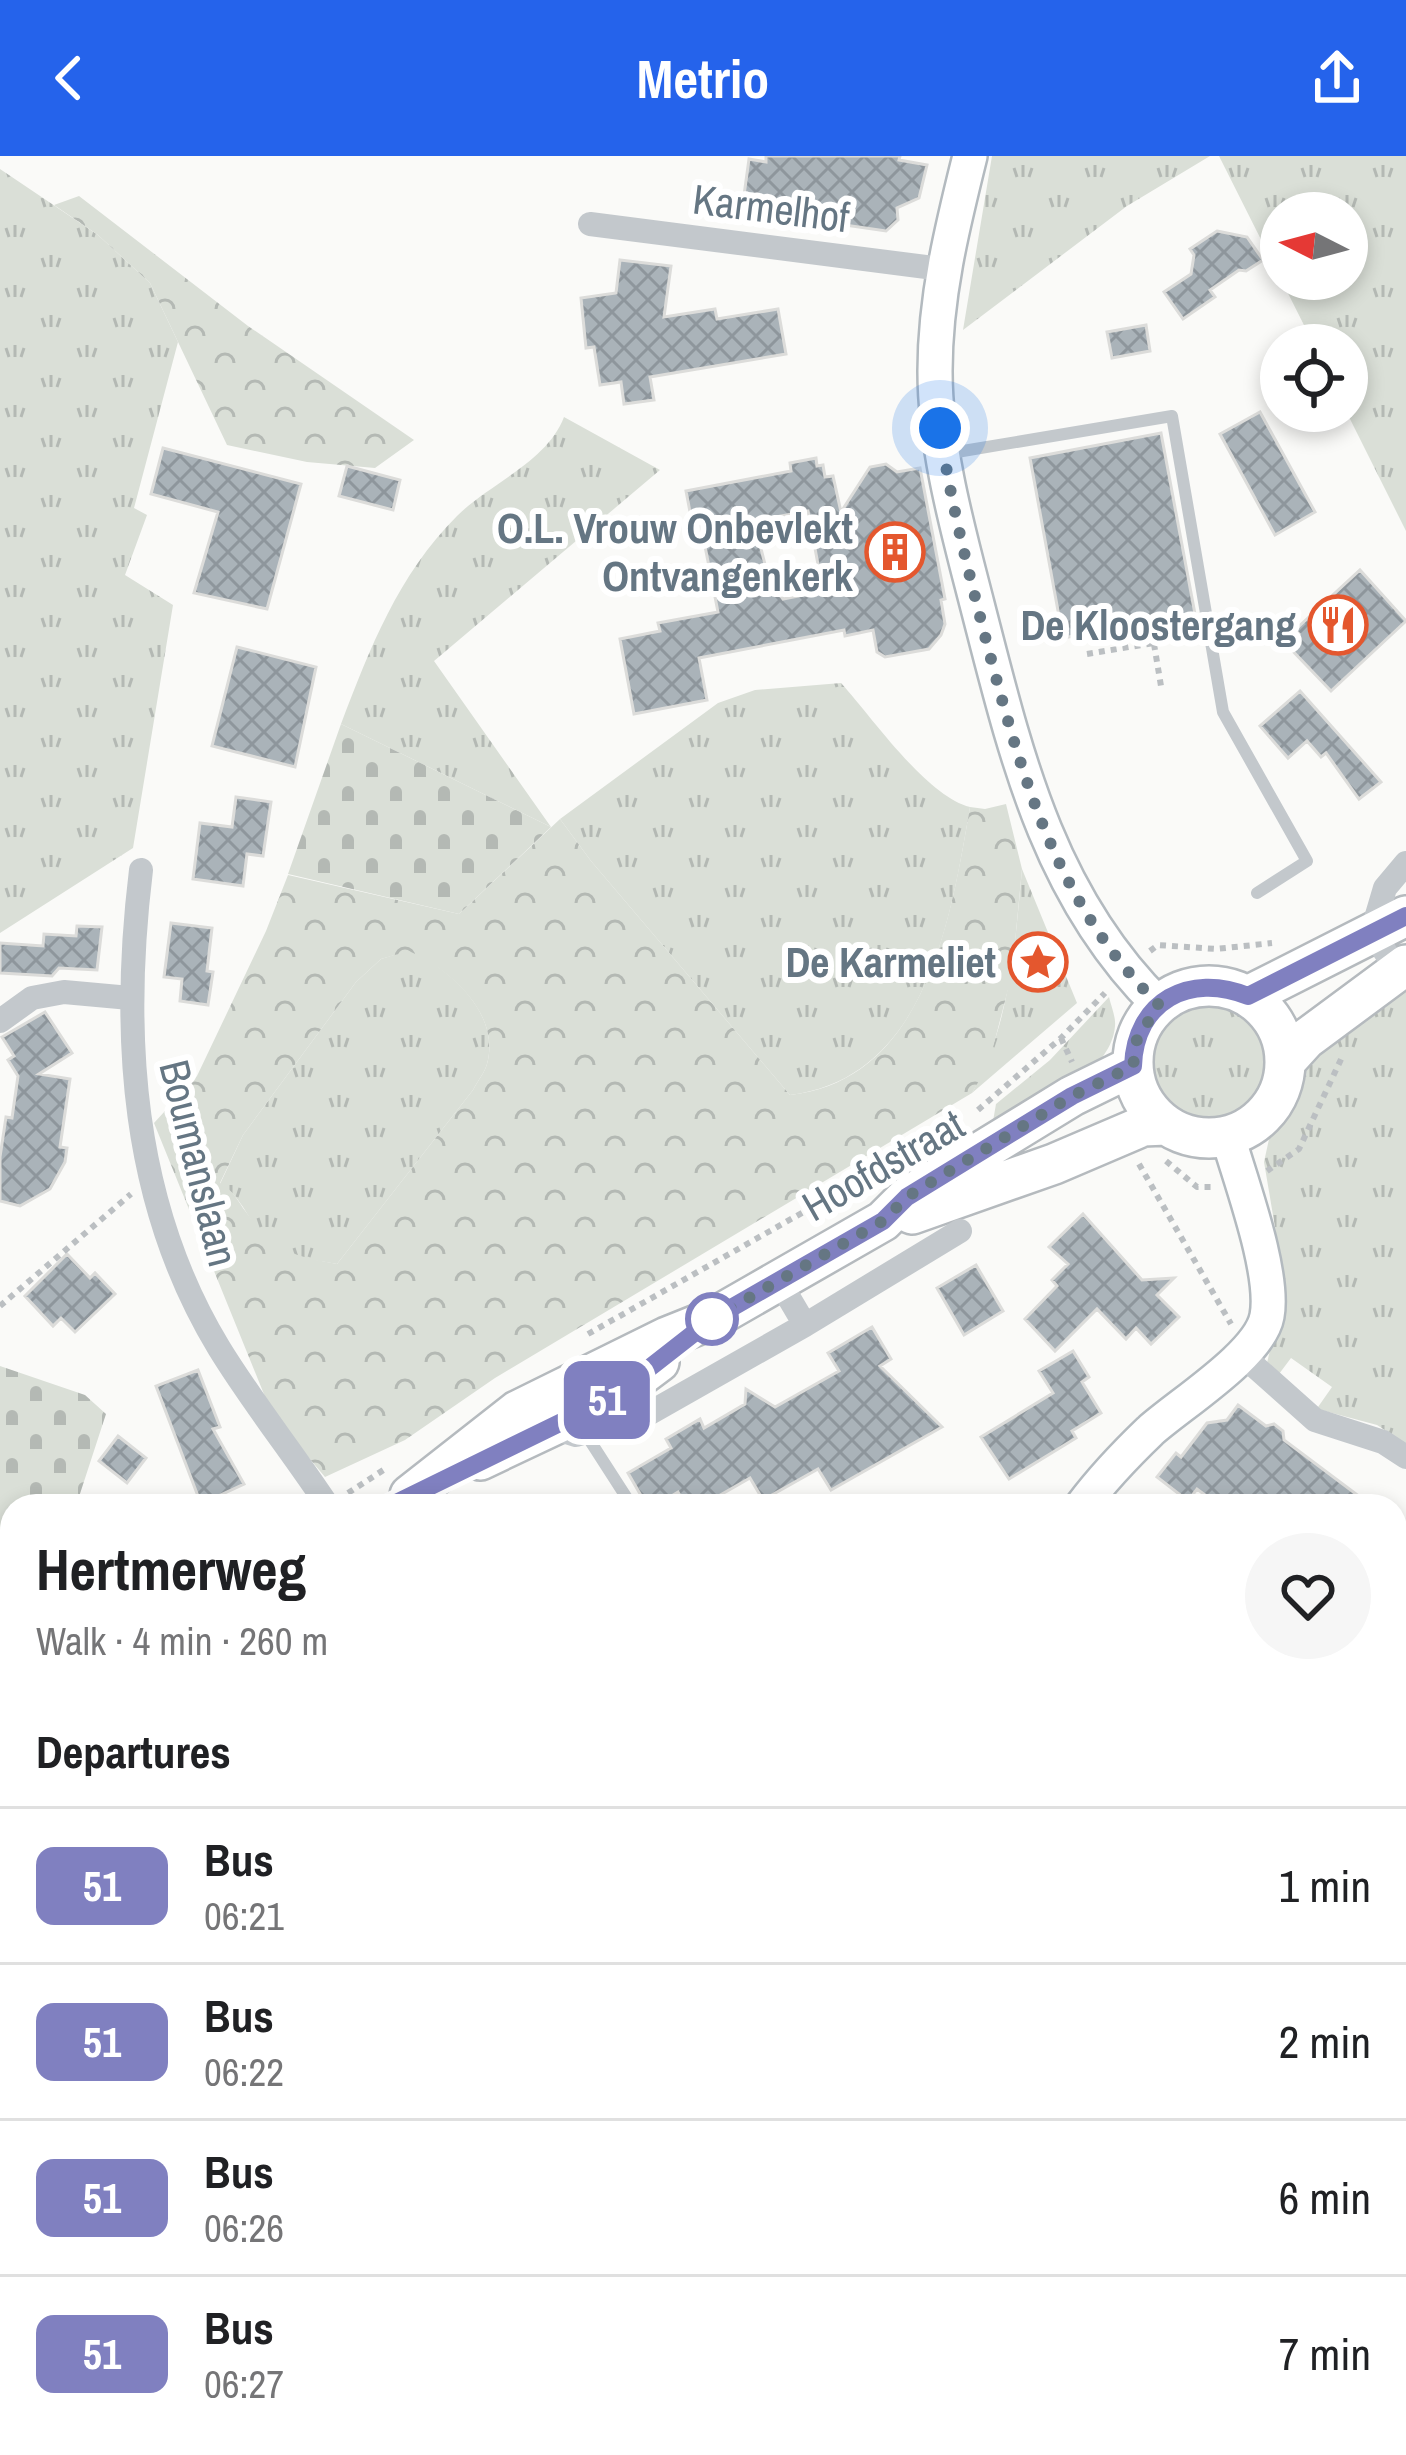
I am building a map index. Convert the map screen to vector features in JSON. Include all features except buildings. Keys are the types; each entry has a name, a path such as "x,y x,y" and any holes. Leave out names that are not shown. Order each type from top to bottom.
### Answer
{"main road":[{"path":"1248,996 1389,924"},
{"path":"1286,1062 1276,1024 1248,996 1211,986 1192,988 1159,1005 1137,1039 1133,1066 1143,1099 1166,1125 1184,1134 1228,1137 1262,1118 1275,1101 1286,1062 1306,1039 1403,970"},
{"name":"Hoofdstraat","path":"402,1486 517,1411 712,1319 779,1281 883,1221 907,1197 1072,1096 1133,1066"},
{"name":"Hoofdstraat","path":"883,1221 1054,1164 1143,1126 1166,1125"},
{"name":"Hoofdstraat","path":"402,1486 567,1430 712,1319"}],"street":[{"path":"970,156 942,269 935,376 944,454 988,646 1039,824 1073,893 1126,973 1159,1005"},
{"name":"Karmelhof","path":"590,224 942,269"},
{"path":"1403,970 1389,924 1385,888 1406,863"},
{"name":"Boumanslaan","path":"141,870 130,998 138,1113 166,1232 220,1349 320,1494"},
{"path":"0,1022 32,998 64,992 130,998"},
{"path":"1091,1494 1153,1429 1244,1352 1266,1322 1268,1288 1228,1137"},
{"name":"Hoofdstraat","path":"567,1430 648,1414 960,1231"},
{"name":"Hoofdstraat","path":"779,1281 805,1325"},
{"path":"1244,1352 1316,1420 1384,1442 1406,1457"}],"lane":[{"path":"944,454 1172,416 1223,712 1306,861 1257,893"},
{"path":"567,1430 622,1494"}],"path":[{"path":"1087,654 1210,633"},
{"path":"1154,644 1161,686"},
{"name":"Hoofdstraat","path":"969,1118 1061,1038 1126,973"},
{"name":"Hoofdstraat","path":"586,1336 908,1152"},
{"path":"1137,1160 1244,1352"},
{"path":"0,1306 152,1176"},
{"path":"372,1494 402,1486"}],"green space":[{"path":"992,156 1210,156 1127,206 963,330"},
{"path":"1219,156 1406,156 1406,531 1356,432 1368,432 1368,324 1303,324 1291,300 1368,300 1368,192 1260,192 1260,238"},
{"path":"0,169 98,235 150,283 178,342 134,508 147,515 125,575 173,605 133,848 0,933"},
{"path":"79,196 248,326 414,440 375,468 307,462 227,445 150,283 98,235 54,205"},
{"path":"564,417 660,470 434,661 551,827 341,724 375,640 418,563 470,504 545,447"},
{"path":"841,683 918,772 953,800 970,807 941,942 902,1026 873,1058 836,1082 790,1095 560,819 718,703 755,690"},
{"path":"341,724 551,827 459,914 288,874"},
{"path":"1006,804 1022,869 1012,974 989,1063 972,1093 495,1378 405,1440 325,1477 272,1414 154,1123 197,1076 288,875 459,914 560,819 790,1095 836,1083 873,1059 902,1026 941,943 970,807","holes":["409,951 455,981 479,1011 489,1045 485,1070 337,1264 285,1250 265,1235 220,1183 243,1135 356,982 381,959"]},
{"path":"1022,869 1077,1003 972,1093 1003,1012"},
{"path":"410,950 455,981 479,1011 489,1045 486,1067 337,1264 285,1252 263,1237 235,1196 220,1184 243,1135 356,982 381,959"},
{"path":"1406,988 1406,1444 1377,1425 1321,1410 1318,1407 1332,1387 1291,1358 1276,1378 1267,1363 1283,1325 1286,1292 1264,1162 1271,1130 1289,1105 1308,1057"},
{"path":"1109,997 1115,1026 1100,1060 1067,1088 992,1127 996,1104 1050,1060"},
{"path":"1207,1000 1240,1010 1256,1026 1266,1059 1256,1092 1240,1108 1207,1118 1174,1108 1158,1092 1148,1059 1158,1026 1174,1010"},
{"path":"0,1366 85,1395 106,1414 80,1494 0,1494"}],"bus line":[{"name":"51","path":"414,1494 611,1398 712,1319 883,1221 907,1197 1072,1096 1133,1066 1142,1026 1175,994 1211,986 1248,996 1406,916"}],"place":[{"name":"O.L. Vrouw Onbevlekt Ontvangenkerk","path":"895,552"},
{"name":"De Kloostergang","path":"1338,625"},
{"name":"De Karmeliet","path":"1038,962"}],"route":[{"path":"712,1319 883,1221 907,1197 1072,1096 1133,1066 1142,1026 1159,1005 1126,973 1094,926 1039,824 1010,733 967,564 940,428"}]}
